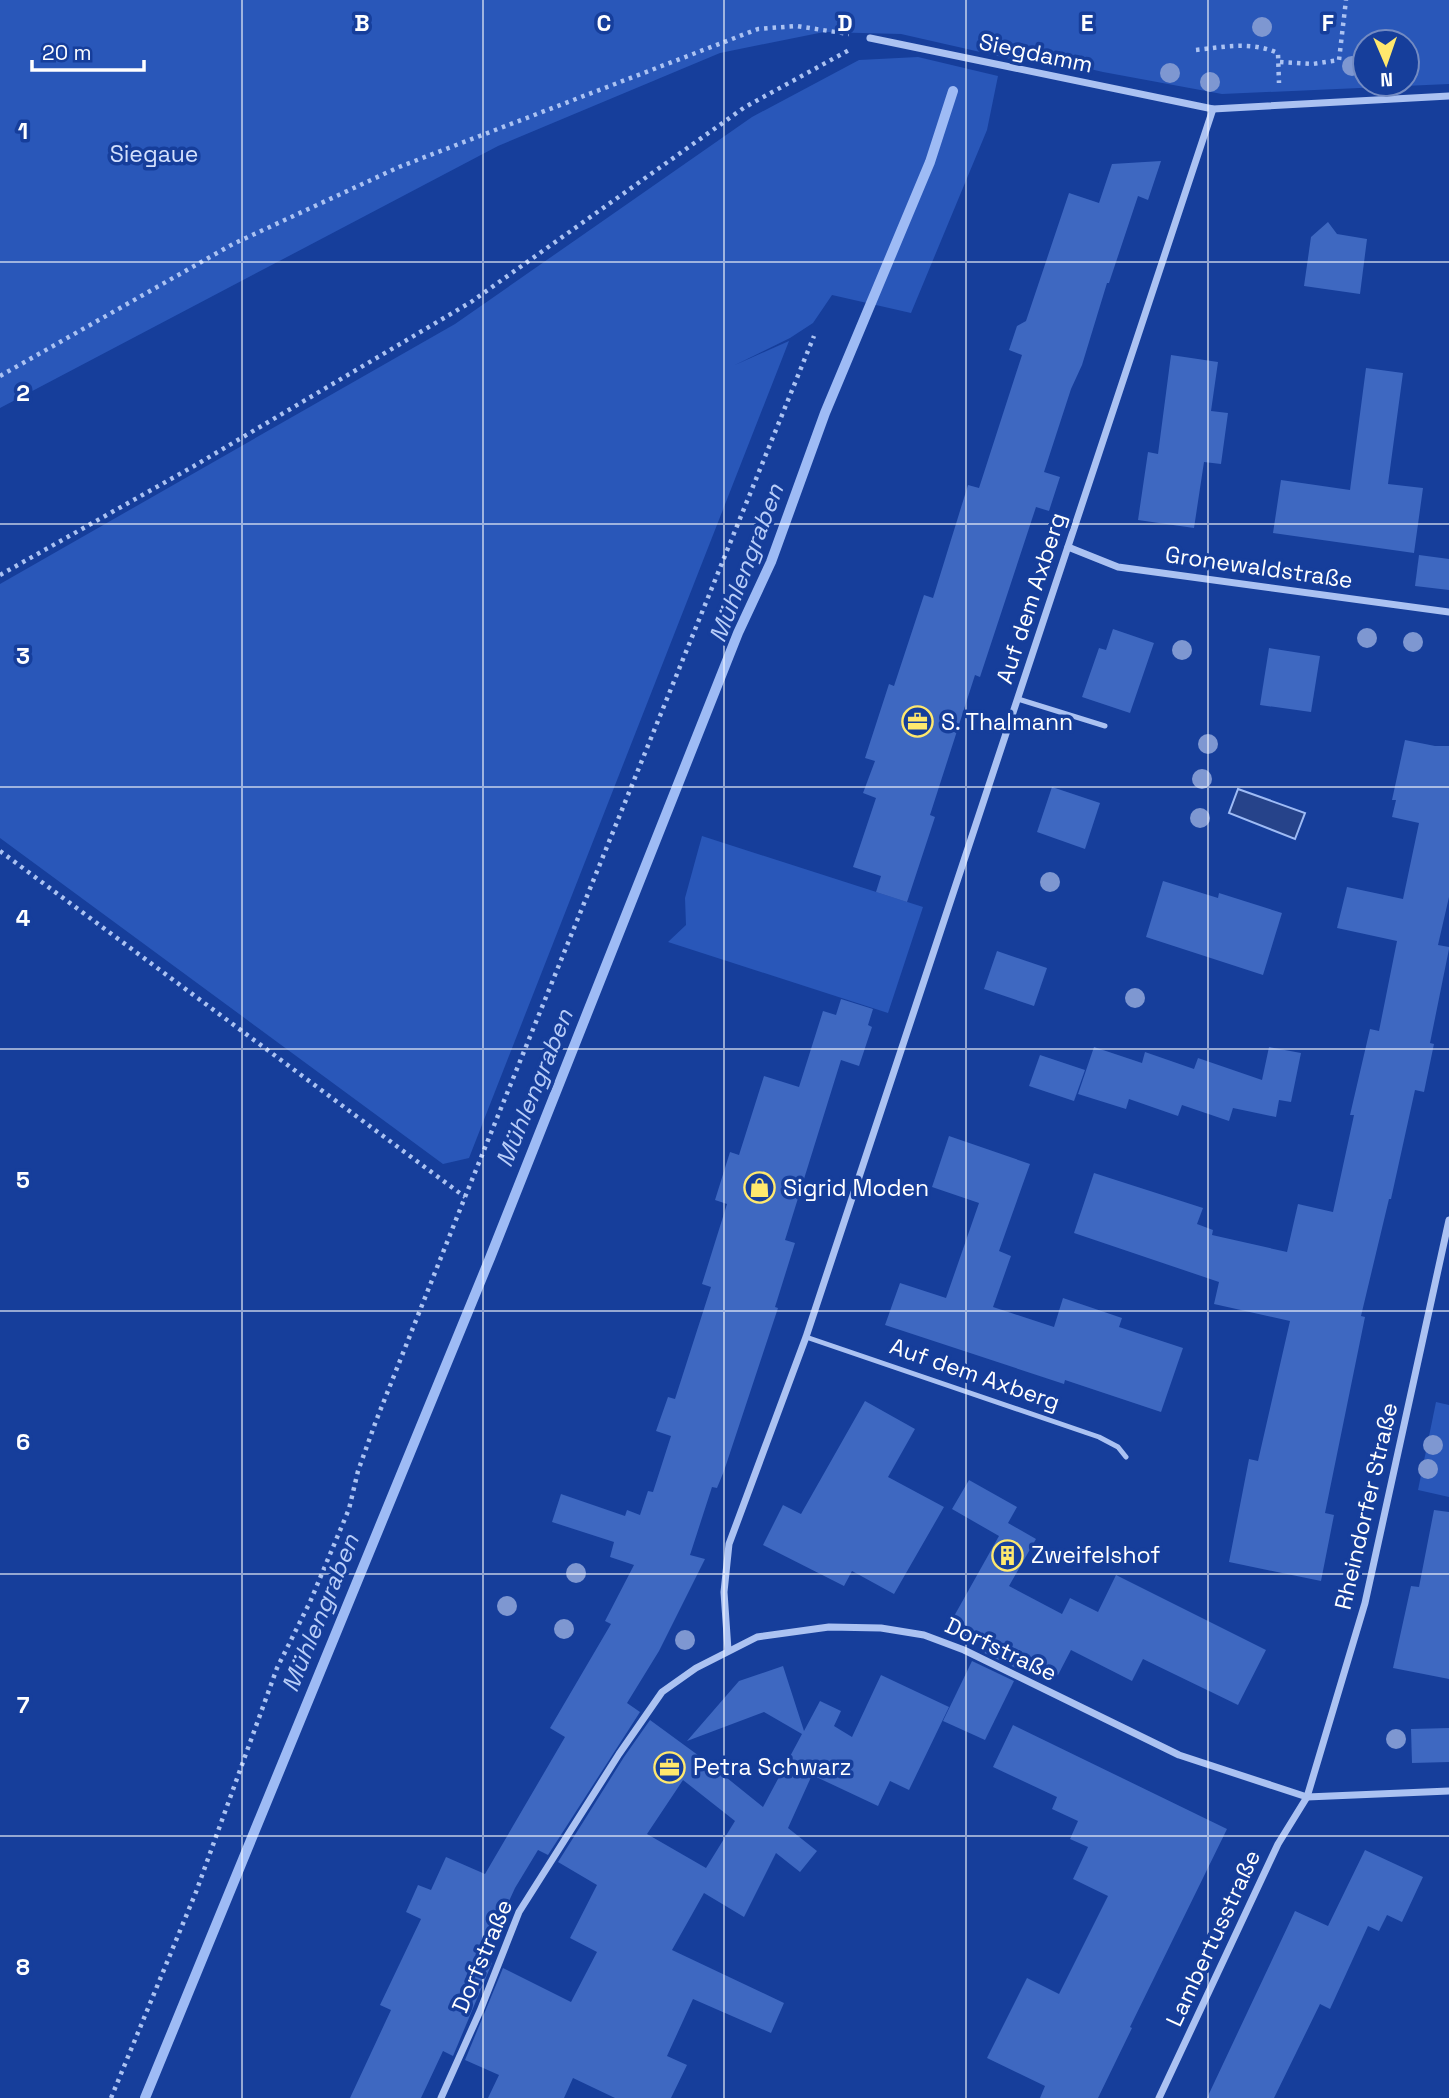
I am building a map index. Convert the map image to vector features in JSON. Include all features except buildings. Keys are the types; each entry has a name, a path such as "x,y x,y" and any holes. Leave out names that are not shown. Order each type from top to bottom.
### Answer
{"street":[{"name":"Siegdamm","path":"870,38 1213,109 1449,96"},
{"name":"Auf dem Axberg","path":"729,1650 724,1592 729,1544 806,1337 1213,109"},
{"name":"Gronewaldstraße","path":"1068,547 1118,567 1449,612"},
{"name":"Rheindorfer Straße","path":"1307,1797 1365,1604 1449,1220"},
{"name":"Dorfstraße","path":"441,2098 480,2011 519,1912 619,1754 662,1692 696,1668 757,1637 829,1627 881,1628 924,1635 964,1650 1179,1755 1307,1797 1449,1791"},
{"name":"Lambertusstraße","path":"1159,2098 1278,1844 1307,1797"}],"lane":[{"path":"1018,699 1105,726"},
{"name":"Auf dem Axberg","path":"806,1337 1099,1437 1118,1447 1126,1457"}],"path":[{"path":"1280,62 1312,64 1339,60 1346,0"},
{"path":"0,376 233,244 412,162 758,29 796,26 870,38"},
{"path":"0,575 194,466 471,302 745,107 870,38"},
{"path":"1196,50 1248,44 1278,52 1278,91 1274,106"},
{"path":"111,2098 196,1892 277,1668 310,1602 349,1509 358,1471 465,1197 814,335"},
{"path":"0,851 465,1197"}],"green space":[{"name":"Siegaue","path":"0,0 1449,0 1449,84 1421,85 1421,28 1351,28 1351,88 1222,94 1103,72 1017,52 1015,65 1011,59 901,34 824,32 720,53 498,146 0,408"},
{"path":"918,57 998,76 987,130 911,313 832,295 813,323 790,338 735,365 789,341 469,1158 443,1164 0,838 0,584 455,324 752,117 859,60"},
{"path":"702,836 923,907 888,1013 668,942 686,925 685,898"},
{"path":"1436,1402 1449,1405 1449,1497 1418,1490"}],"shaded area":[{"path":"1238,789 1305,813 1295,839 1229,813"}],"waterway":[{"name":"Mühlengraben","path":"145,2098 490,1258 738,633 771,562 825,413 930,162 953,91"}],"place":[{"name":"S. Thalmann","path":"918,722"},
{"name":"Sigrid Moden","path":"760,1188"},
{"name":"Zweifelshof","path":"1008,1555"},
{"name":"Petra Schwarz","path":"670,1767"}]}
